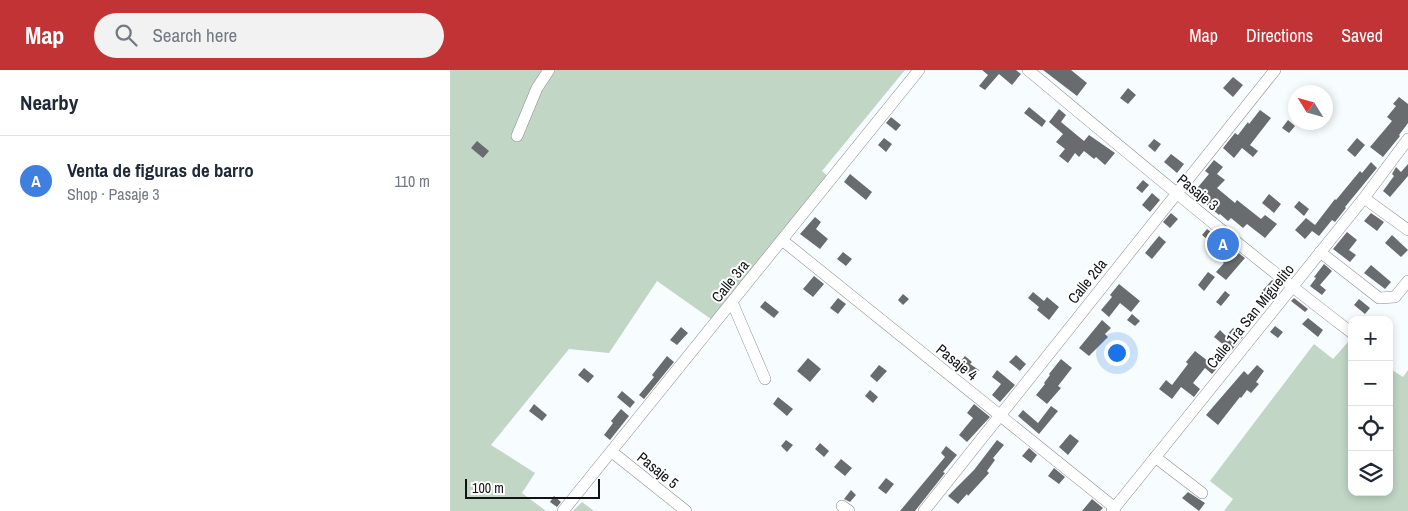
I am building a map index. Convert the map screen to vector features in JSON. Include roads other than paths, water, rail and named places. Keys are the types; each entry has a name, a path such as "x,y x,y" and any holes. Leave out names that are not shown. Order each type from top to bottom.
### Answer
{"street":[{"path":"518,136 537,88 549,70"},
{"name":"Calle 3ra","path":"563,511 919,70"},
{"name":"Pasaje 3","path":"1028,70 1176,194 1348,330"},
{"name":"Calle 2da","path":"924,511 1275,70"},
{"name":"Calle 1ra San Miguelito","path":"1113,509 1364,198 1408,139"},
{"path":"1364,198 1408,230"},
{"name":"Pasaje 4","path":"782,240 1113,509"},
{"path":"1320,252 1378,298 1396,297 1408,280"},
{"path":"732,302 764,379"},
{"name":"Pasaje 5","path":"612,452 686,511"},
{"path":"1155,458 1202,493"}],"place":[{"name":"Venta de figuras de barro","path":"1223,244"}]}
